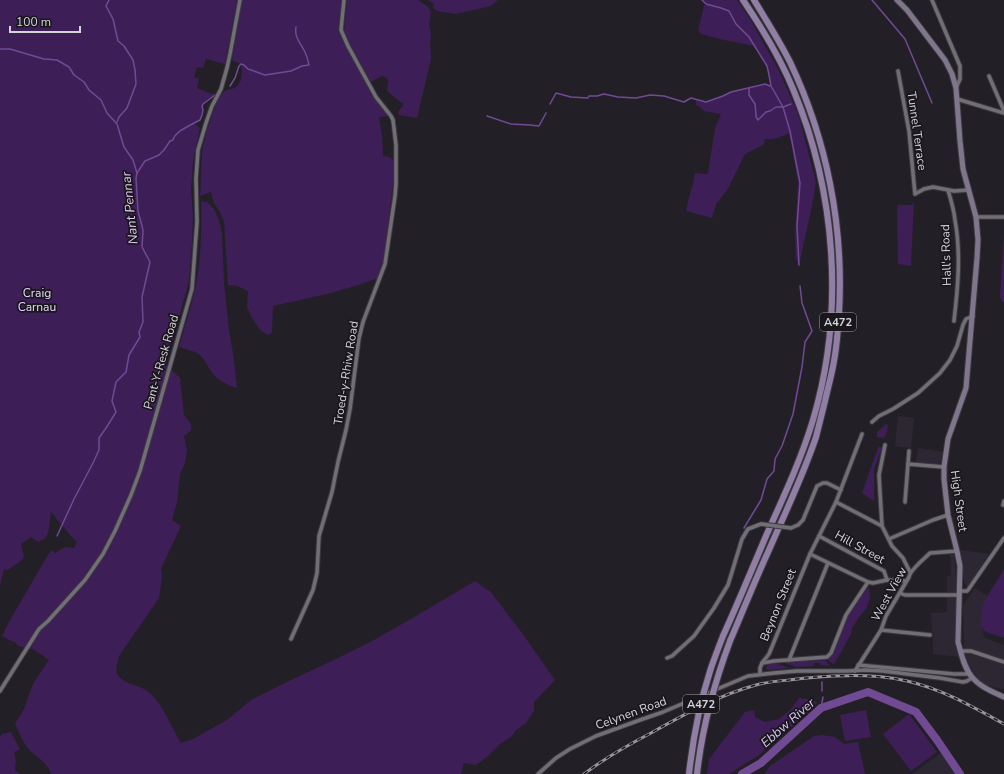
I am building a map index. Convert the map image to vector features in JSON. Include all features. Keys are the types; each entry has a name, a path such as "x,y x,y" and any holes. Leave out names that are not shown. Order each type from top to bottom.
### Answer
{"main road":[{"name":"A472","path":"689,774 698,718 711,667 723,636 791,481 813,419 826,358 830,320 832,282 831,244 822,182 815,154 804,117 793,88 780,61 743,0"},
{"name":"A472","path":"697,774 702,739 711,699 720,669 730,641 796,490 816,435 834,360 838,332 840,302 839,258 836,212 828,169 822,146 802,89 790,61 754,0"}],"street":[{"name":"Pant-Y-Resk Road","path":"0,691 39,629 85,580 103,554 131,495 140,471 192,289 197,222 196,178 198,150 212,106 221,89 226,73 240,0"},
{"name":"Troed-y-Rhiw Road","path":"291,639 316,582 319,536 332,492 346,430 359,338 363,322 385,264 395,196 397,160 393,120 376,97 348,46 341,30 344,0"},
{"name":"High Street","path":"897,0 907,10 945,60 952,74 956,88 963,169 976,217 978,258 966,388 948,439 944,467 948,515 960,566 958,642 960,651 971,676"},
{"path":"932,0 960,66 960,79 956,88"},
{"name":"Tunnel Terrace","path":"898,71 909,131 915,194 924,189 933,187 948,190"},
{"path":"989,76 1004,112"},
{"path":"957,99 1004,112"},
{"path":"948,190 969,190"},
{"name":"Hall's Road","path":"948,190 956,220 958,250 958,287 954,321"},
{"path":"976,217 1004,217"},
{"path":"872,422 879,416 893,410 918,393 940,373 950,360 957,346 966,318 973,316"},
{"name":"Beynon Street","path":"762,663 769,654 810,554 836,502 862,434"},
{"path":"885,445 879,475 882,526 892,546 904,558 910,572"},
{"path":"905,502 909,451"},
{"path":"908,464 944,467"},
{"path":"667,658 672,656 694,636 714,608 728,585 742,539 748,529 761,524 791,528 798,525 803,520 818,486 827,482 841,490"},
{"path":"1004,501 1004,505"},
{"path":"836,502 882,526"},
{"path":"889,539 948,515"},
{"name":"Hill Street","path":"819,536 884,571 887,580"},
{"path":"900,593 905,595 959,593 967,591 1004,538"},
{"name":"West View","path":"855,671 880,630 910,572 930,553 957,551"},
{"path":"810,554 868,582 873,583 887,580 906,581"},
{"path":"789,660 828,563"},
{"path":"760,674 762,663 827,657 831,653 846,615 868,582"},
{"path":"880,630 930,635"},
{"path":"960,651 971,651 1004,662"},
{"path":"858,665 971,676 986,688 1003,696"},
{"name":"Celynen Road","path":"538,774 556,758 596,736 663,712 748,676 797,671 883,671 963,682 967,681 971,676"}],"shaded area":[{"path":"898,416 914,418 911,448 895,446"},
{"path":"918,448 943,452 941,463 916,463"},
{"path":"961,550 989,554 967,586 962,573"},
{"path":"950,554 954,554 960,657 933,654 931,613 947,612 947,576 951,576"},
{"path":"975,588 988,596 984,604 982,629 985,638 1004,645 1004,689 988,686 983,683 968,665 964,645 963,605"},
{"path":"941,753 956,774 912,774"}],"green space":[{"name":"Craig Carnau","path":"0,0 237,0 225,64 206,59 203,68 197,67 194,77 199,79 197,88 215,95 206,101 202,106 202,117 194,123 200,128 193,162 191,190 193,215 189,281 166,365 180,378 184,415 191,424 191,430 184,436 187,450 185,463 180,474 177,502 172,520 181,526 161,569 162,577 159,598 119,656 116,667 117,674 122,680 150,693 165,713 181,743 193,739 227,720 251,700 374,640 475,581 490,591 555,680 534,702 534,711 526,723 476,765 464,763 461,774 51,774 47,766 25,744 15,723 23,711 34,682 49,660 33,649 18,646 15,642 2,636 49,553 52,550 55,553 65,547 74,548 77,542 51,512 48,534 44,539 38,542 31,537 21,544 24,556 22,560 8,570 4,569 0,585"},
{"path":"242,0 342,0 338,30 369,89 388,116 379,117 383,156 389,157 393,160 393,185 384,258 378,278 331,293 273,306 272,331 271,334 268,335 260,330 247,307 248,291 237,286 228,285 224,222 214,203 211,192 200,196 202,150 207,130 219,96 226,90 235,88 241,80 241,64 232,60"},
{"path":"347,0 418,0 430,10 429,24 431,34 431,59 417,118 399,115 398,113 403,104 387,91 387,78 382,76 371,82 349,44 344,32"},
{"path":"428,0 498,0 491,6 456,14 435,10 433,7 434,4"},
{"path":"702,0 737,0 750,19 778,69 798,113 816,182 799,265 796,259 795,237 798,181 789,133 775,139 765,139 764,144 745,154 728,189 716,204 712,218 686,211 695,173 708,173 715,128 721,114 704,111 696,105 696,100 706,102 731,92 765,84 771,86 767,66 755,46 701,34 698,30 704,6 706,4"},
{"path":"201,201 207,202 214,209 219,220 222,234 224,283 237,388 226,384 216,377 200,355 193,351 179,347 198,274 201,242"},
{"path":"914,201 911,266 898,264 897,205 912,205"},
{"path":"1004,236 1004,302 1002,302 1000,296"},
{"path":"886,424 888,425 884,438 877,437 877,432"},
{"path":"879,446 882,448 874,469 874,501 862,493"},
{"path":"1004,569 1004,638 984,631 981,624 981,612 991,590"},
{"path":"869,587 870,598 866,609 852,628 851,634 836,661 834,664 831,663 827,659 833,655 848,616 861,596"},
{"path":"825,660 830,666 814,663 814,666 797,667 781,662"},
{"path":"775,663 789,668 766,669 767,665"},
{"path":"799,698 817,702 759,755 729,774 707,774 709,759 745,712 754,710 755,717 765,722 779,719 791,709"},
{"path":"866,710 871,737 845,741 840,715"},
{"path":"909,714 937,752 911,771 883,734"},
{"path":"11,732 20,749 14,752 16,761 15,770 20,774 0,774 0,737 2,734"},
{"path":"822,735 835,737 844,744 858,742 865,774 765,774 770,766 814,736"}],"waterway":[{"path":"109,0 106,6 113,19 118,41 124,46 133,60 136,84 127,108 119,117 117,122"},
{"path":"702,0 706,4 729,11 736,24 749,37 767,66 771,86 783,107 790,131 800,183 797,226 799,265"},
{"path":"872,0 905,39 932,103"},
{"path":"230,86 241,64 248,69 265,75 291,71 302,66 309,65 306,54 297,37 296,27"},
{"name":"Nant Pennar","path":"0,49 10,49 44,59 57,60 69,67 74,75 84,82 89,90 101,100 107,113 117,124 124,147 133,160 137,173 138,211 143,230 142,247 150,262 142,297 143,322 139,332 140,337 129,355 126,372 116,382 112,401 116,412 99,438 99,450 57,536"},
{"path":"550,104 556,93 571,97 588,98 589,96 604,94 618,97 636,98 650,95 664,96 684,102 691,98 706,102 731,92 765,84 770,86"},
{"path":"749,88 749,95 755,104 756,117 758,120 766,112 776,107 783,107 791,104"},
{"path":"137,173 145,161 159,155 177,134 200,120 203,104 215,95"},
{"path":"487,116 511,124 539,126 546,113"},
{"path":"744,528 761,500 767,479 774,471 775,459 782,446 793,414 805,342 812,331 802,303 800,286"},
{"path":"822,682 822,691"},
{"name":"Ebbw River","path":"742,774 761,763 821,708 868,692 916,712 960,774"},
{"path":"821,708 823,697"}],"railway":[{"path":"584,774 625,747 702,706 742,689 776,681 848,676 893,678 920,684 933,689 969,705 1004,724"}]}
